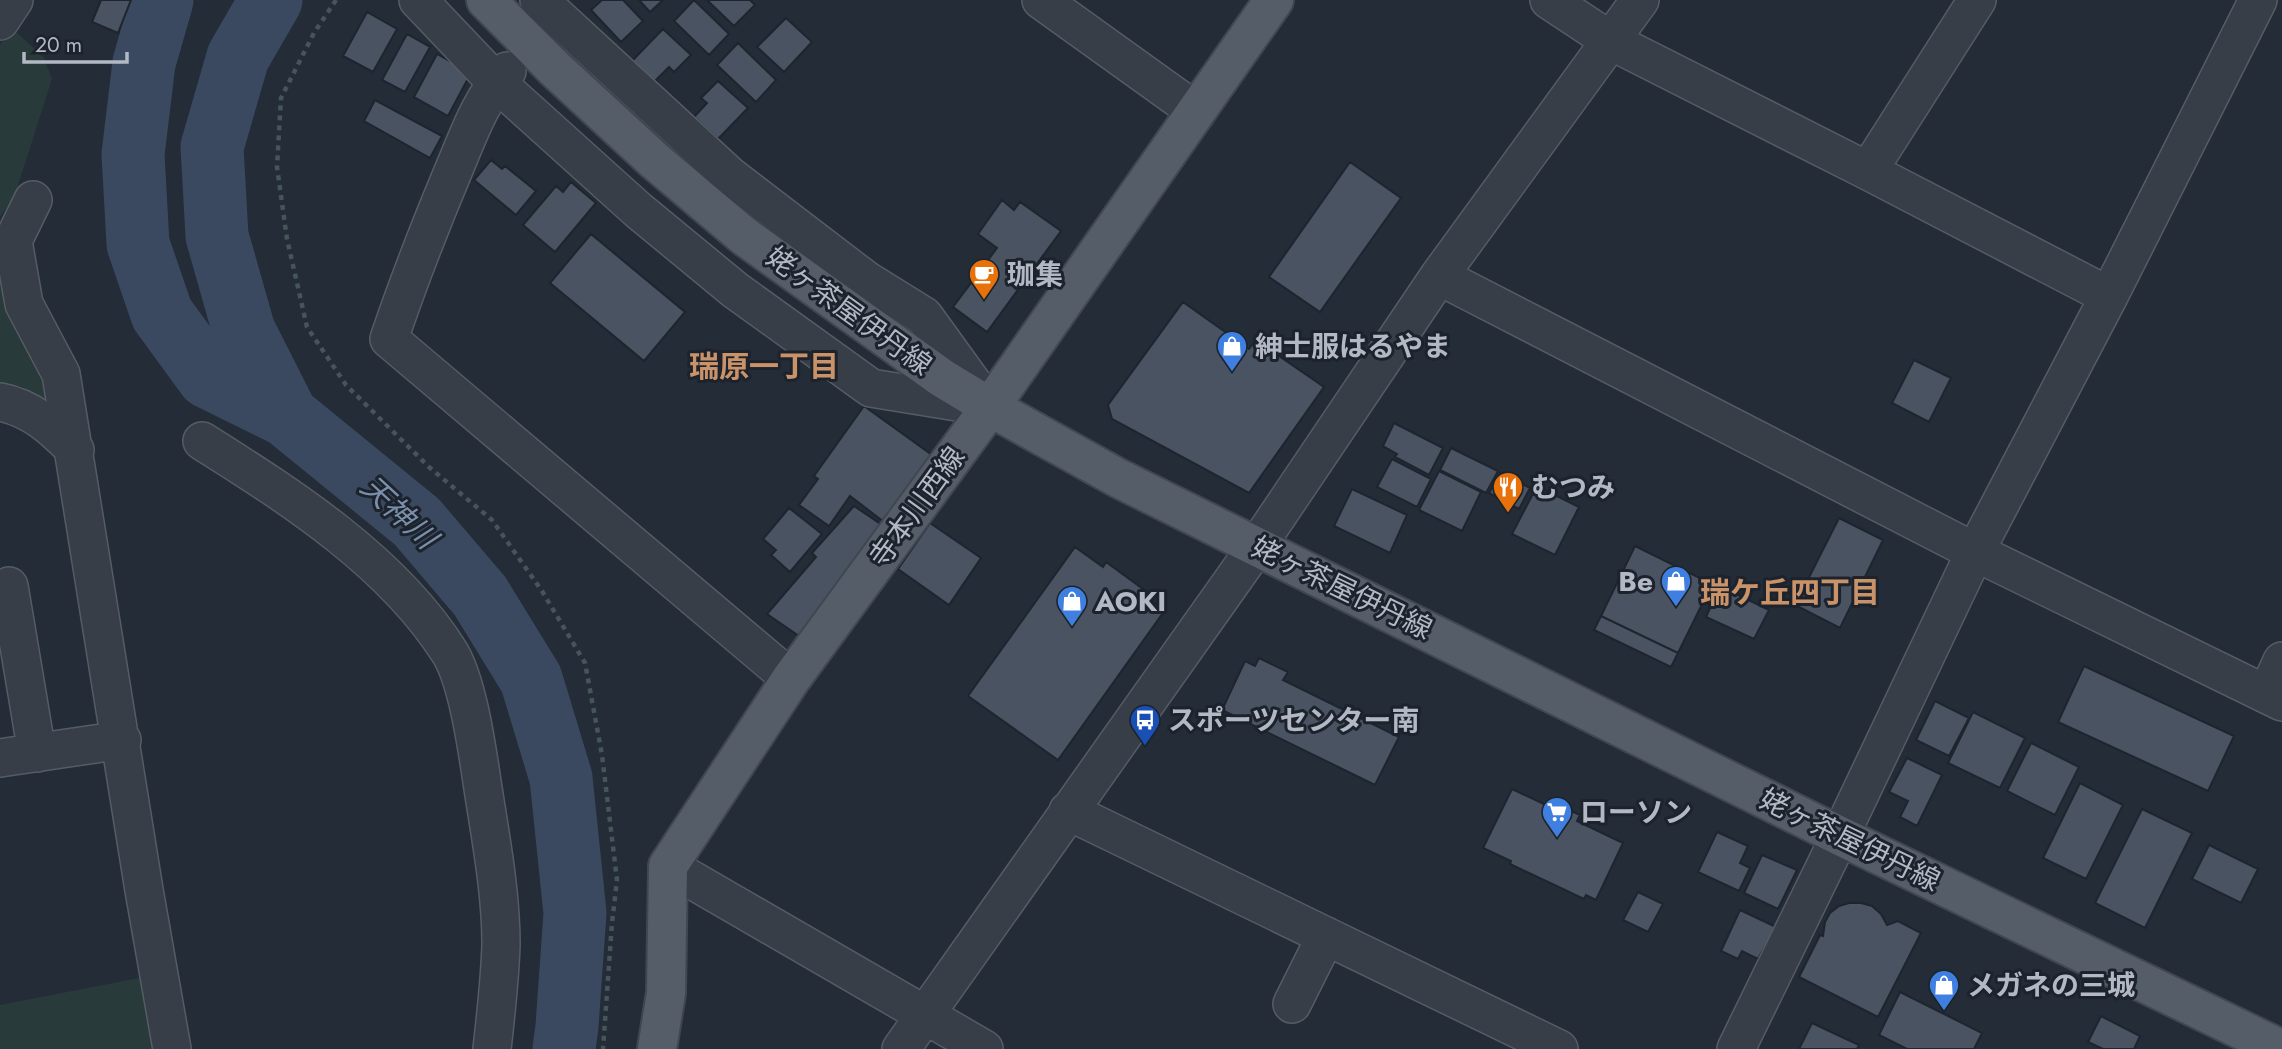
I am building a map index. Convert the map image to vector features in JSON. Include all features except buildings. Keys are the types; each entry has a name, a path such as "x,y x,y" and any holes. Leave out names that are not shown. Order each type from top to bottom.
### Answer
{"main road":[{"name":"姥ヶ茶屋伊丹線","path":"486,0 554,68 655,161 744,236 942,378 990,407 1118,478 1840,836 2281,1049"},
{"name":"寺本川西線","path":"668,866 791,679 990,407 1274,0"},
{"path":"657,1049 666,993 668,866"}],"street":[{"path":"0,21 13,0"},
{"path":"418,0 502,76 638,211 735,290 871,388 990,407"},
{"path":"1041,0 1197,111"},
{"path":"1549,0 1611,41 2109,296"},
{"path":"901,1049 1257,546 1440,276 1640,0"},
{"path":"1868,171 1977,0"},
{"path":"1736,1049 1975,552 2109,296 2258,0"},
{"path":"555,10 730,176 866,280 924,316 990,407"},
{"path":"502,76 474,121 424,241 389,339 791,679"},
{"path":"33,200 13,241 24,304 61,374 172,1049"},
{"path":"1440,276 1975,552 2274,698 2282,662"},
{"path":"0,402 25,409 47,422 75,450"},
{"path":"202,441 271,484 379,568 421,614 451,654 476,740 497,890 501,942 492,1049"},
{"path":"9,586 37,752"},
{"path":"0,758 122,740"},
{"path":"1068,811 1559,1049"},
{"path":"668,866 984,1049"},
{"path":"1292,1004 1326,936"}],"path":[{"path":"336,0 314,33 281,98 277,167 287,239 307,327 346,385 429,467 492,520 542,591 585,663 602,755 617,880 603,1049"}],"shaded area":[{"path":"12,28 44,58 52,79 14,198 0,217 0,45"},
{"path":"0,277 4,308 40,362 45,398 20,386 0,384"},
{"path":"144,977 162,1049 0,1049 0,1005"}],"waterway":[{"path":"162,0 144,63 133,154 138,244 162,314 208,377 287,416"},
{"name":"天神川","path":"271,0 238,57 212,147 217,236 244,331 287,416 417,522 480,596 531,679 561,778 575,913 564,1049"}],"place":[{"name":"珈集","path":"984,301"},
{"name":"紳士服はるやま","path":"1232,373"},
{"name":"むつみ","path":"1508,514"},
{"name":"Be","path":"1676,608"},
{"name":"AOKI","path":"1072,628"},
{"name":"スポーツセンター南","path":"1145,747"},
{"name":"ローソン","path":"1557,839"},
{"name":"メガネの三城","path":"1944,1012"}],"district":[{"name":"瑞原一丁目","path":"764,366"},
{"name":"瑞ケ丘四丁目","path":"1790,592"}]}
